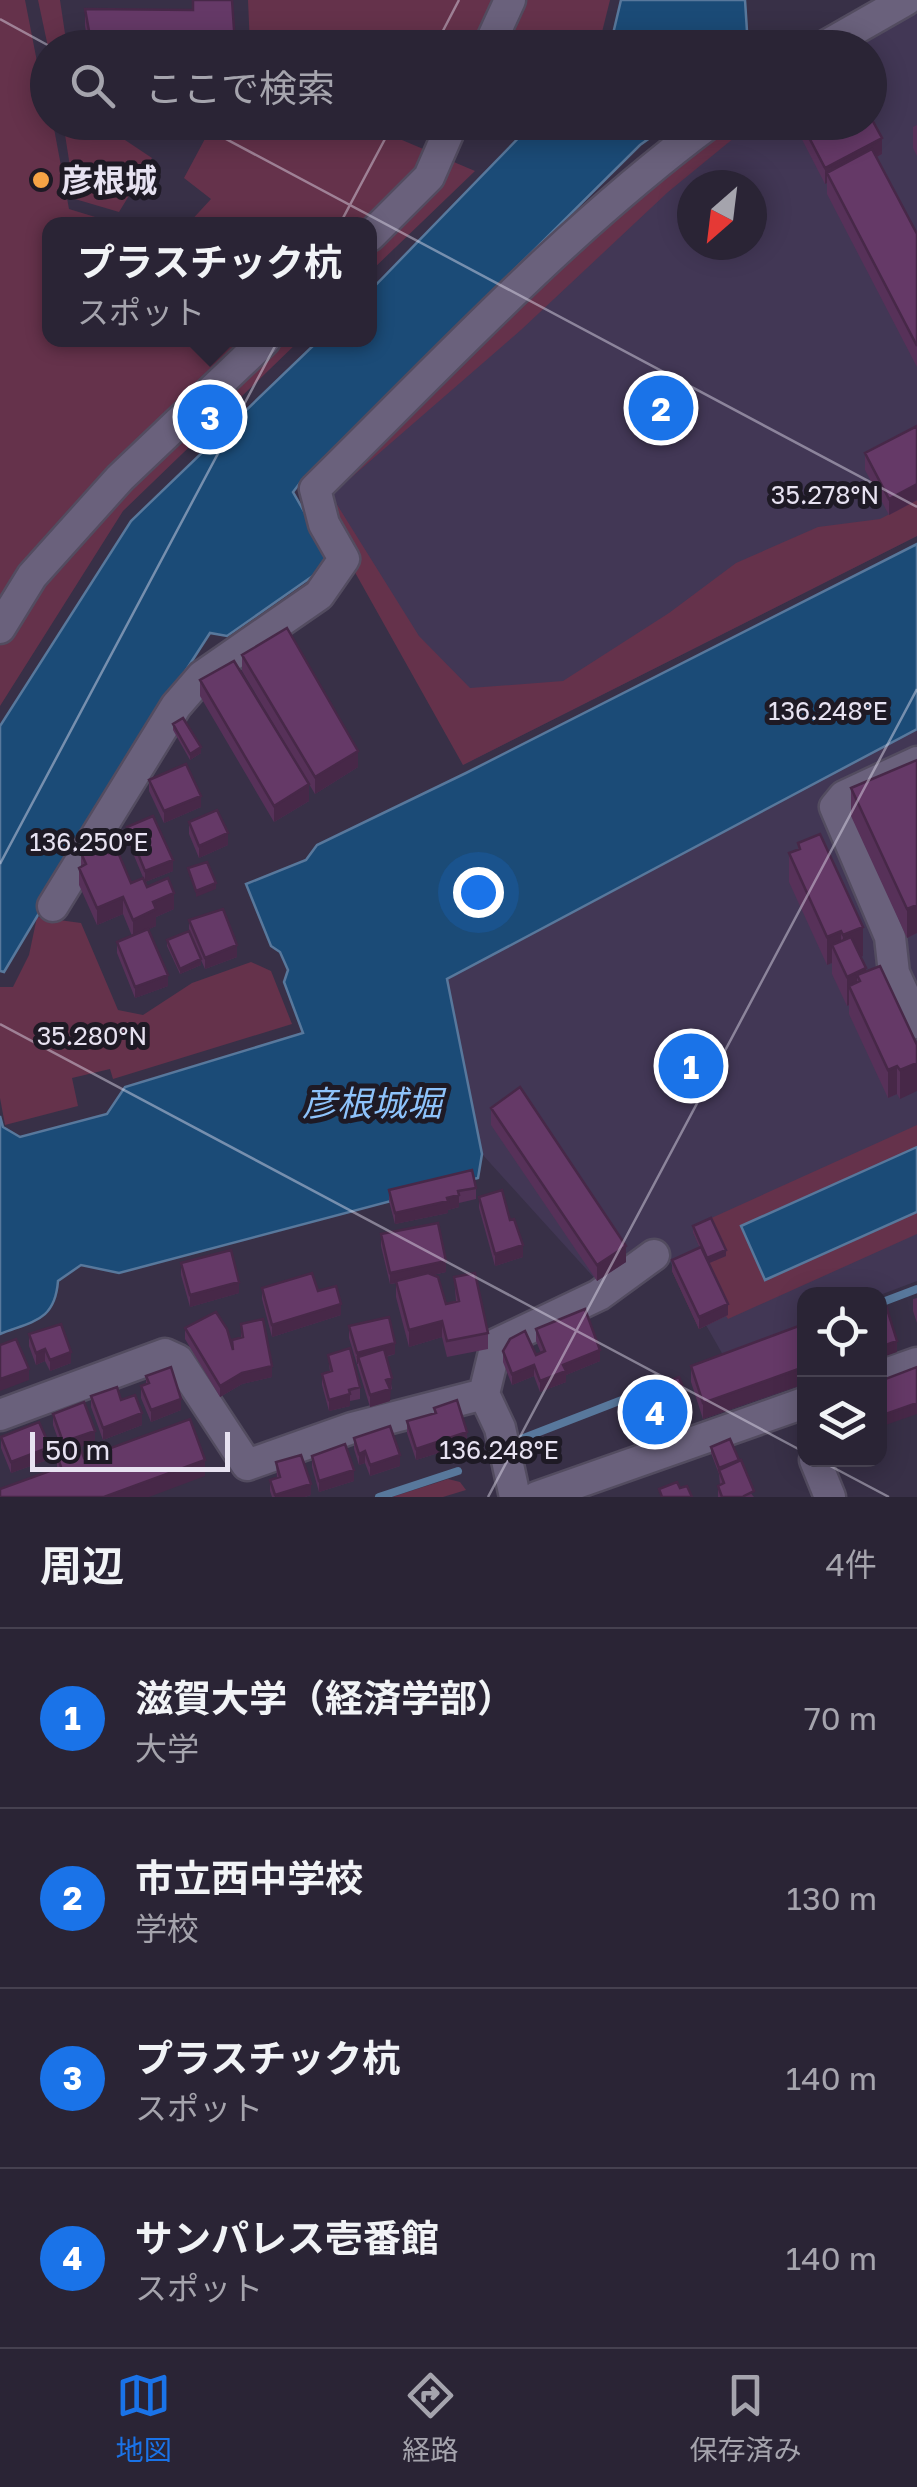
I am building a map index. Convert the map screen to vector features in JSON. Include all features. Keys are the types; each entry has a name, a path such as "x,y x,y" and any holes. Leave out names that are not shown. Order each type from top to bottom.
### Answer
{"street":[{"path":"496,30 510,0"},
{"path":"854,30 906,0"},
{"path":"377,229 428,176 445,140"},
{"path":"52,906 176,706 202,676 319,595 344,559 324,524 315,488 526,282 636,180 688,140"},
{"path":"0,628 32,576 120,478 258,347"},
{"path":"917,762 844,796 835,807 890,938 905,958 894,973 917,1023"},
{"path":"515,1497 500,1428 484,1394 496,1341 627,1281 654,1256"},
{"path":"0,1416 166,1354 178,1360 205,1412 247,1472 352,1428 484,1394"},
{"path":"887,1374 917,1363"},
{"path":"537,1497 797,1415"},
{"path":"818,1467 830,1497"}],"shaded area":[{"path":"0,0 25,0 31,30 30,140 56,140 69,209 95,217 42,217 42,347 293,347 123,511 0,706"},
{"path":"38,0 60,0 64,30 44,30"},
{"path":"248,0 501,0 488,30 249,30"},
{"path":"519,0 610,0 602,30 506,30"},
{"path":"917,7 917,536 463,765 326,488 704,140 887,140 887,30 873,30"},
{"path":"66,140 125,140 152,158 119,212 75,199"},
{"path":"204,140 402,140 475,171 377,265 377,217 194,217 211,199 184,178"},
{"path":"702,140 731,140 695,170 677,170 677,185 522,329 331,495 419,636 470,688 563,681 669,613 736,563 818,527 880,519 917,500 917,536 463,765 352,567 326,488 485,328"},
{"path":"917,729 917,1281 887,1292 887,1287 797,1287 797,1327 723,1355 669,1260 610,1300 482,1154 447,979"},
{"path":"37,917 81,923 118,1010 143,1015 192,983 251,962 271,971 292,1024 113,1079 110,1069 72,1078 78,1106 5,1125 0,1098 0,987 13,987 29,955"},
{"path":"917,1125 917,1234 699,1329 672,1271 704,1257 693,1232 707,1220"},
{"path":"448,1479 460,1482 466,1490 443,1497 392,1497"}],"water":[{"path":"621,0 745,0 747,30 614,30"},
{"path":"517,140 647,140 303,479 293,492 330,557 327,566 227,636 210,633 4,972 0,971 0,726 131,521 312,347 377,347 377,284"},
{"name":"彦根城堀","path":"917,544 917,729 447,979 482,1154 478,1178 119,1273 81,1265 58,1281 52,1304 40,1318 0,1334 0,1116 3,1127 20,1137 107,1114 125,1087 303,1033 284,982 288,970 280,952 271,946 246,884 306,860 317,845"},
{"path":"917,1147 917,1212 765,1280 741,1226"}],"building":[{"path":"193,0 232,0 234,30 89,30 85,9 193,10"},
{"path":"810,140 878,140 825,168"},
{"path":"872,149 917,234 917,346 827,173"},
{"path":"917,426 917,484 889,499 865,453"},
{"path":"287,628 358,751 315,777 242,655"},
{"path":"234,661 309,784 274,806 200,680"},
{"path":"183,718 201,747 190,754 173,724"},
{"path":"917,760 917,905 907,909 851,788"},
{"path":"186,764 201,796 164,811 149,780"},
{"path":"217,810 228,833 199,846 189,822"},
{"path":"153,816 173,860 145,871 127,827"},
{"path":"820,834 863,927 843,935 841,931 827,937 789,853 800,849 798,843"},
{"path":"104,843 109,853 117,850 131,883 143,878 147,887 168,878 174,893 153,902 156,909 133,920 123,897 97,908 79,868 86,864 81,853"},
{"path":"207,862 216,883 196,891 188,868"},
{"path":"223,909 237,945 205,958 189,920"},
{"path":"148,929 168,975 135,987 117,942"},
{"path":"189,931 201,959 180,969 167,940"},
{"path":"851,937 866,968 847,977 832,945"},
{"path":"880,966 917,1045 917,1063 900,1070 897,1066 888,1070 849,986 860,981 857,975"},
{"path":"520,1087 626,1246 597,1265 491,1108"},
{"path":"472,1170 476,1188 458,1191 459,1195 447,1198 448,1201 395,1213 389,1190"},
{"path":"502,1190 510,1220 514,1219 523,1245 495,1254 479,1197"},
{"path":"711,1218 726,1250 707,1258 693,1226"},
{"path":"438,1223 446,1261 390,1273 381,1234"},
{"path":"701,1247 728,1304 699,1317 672,1260"},
{"path":"231,1250 239,1282 190,1295 181,1263"},
{"path":"312,1273 318,1291 336,1286 341,1304 272,1325 262,1288"},
{"path":"428,1273 438,1277 446,1304 459,1301 454,1277 475,1273 488,1333 447,1341 442,1321 409,1330 396,1281"},
{"path":"585,1309 600,1350 563,1365 566,1371 540,1381 534,1365 512,1374 503,1351 510,1339 525,1331 536,1355 545,1351 536,1329"},
{"path":"887,1309 897,1341 887,1345"},
{"path":"216,1312 227,1329 233,1350 232,1340 243,1337 241,1324 263,1319 272,1366 242,1373 220,1386 185,1328"},
{"path":"389,1317 395,1343 357,1353 349,1326"},
{"path":"61,1324 71,1352 50,1360 45,1349 36,1353 29,1334"},
{"path":"797,1327 797,1369 703,1403 691,1366"},
{"path":"16,1339 29,1369 0,1379 0,1345"},
{"path":"350,1348 360,1387 329,1400 322,1374 332,1371 328,1355"},
{"path":"384,1349 392,1378 386,1380 390,1389 370,1395 358,1357"},
{"path":"171,1367 181,1399 151,1410 141,1386 149,1383 146,1376"},
{"path":"917,1367 917,1403 887,1414 887,1378"},
{"path":"679,1377 689,1403 630,1424 622,1398"},
{"path":"117,1387 121,1400 135,1395 142,1413 103,1428 91,1396"},
{"path":"457,1400 467,1432 416,1449 407,1421 436,1413 434,1408"},
{"path":"84,1402 95,1431 63,1442 53,1414"},
{"path":"190,1419 205,1460 104,1497 0,1497 0,1489 61,1467 57,1455 80,1446 84,1458"},
{"path":"39,1422 50,1447 11,1462 1,1437"},
{"path":"390,1426 400,1455 370,1465 365,1451 359,1454 354,1438"},
{"path":"730,1439 739,1460 719,1468 711,1447"},
{"path":"345,1444 354,1470 319,1481 312,1456"},
{"path":"301,1455 311,1484 275,1495 270,1480 280,1477 276,1462"},
{"path":"741,1460 754,1491 744,1497 722,1497 718,1486 724,1483 719,1470"},
{"path":"677,1482 680,1488 687,1486 692,1497 662,1497 659,1489"}],"waterway":[{"path":"887,1300 917,1289"},
{"path":"521,1439 627,1398"},
{"path":"379,1497 458,1471"}],"place":[{"name":"彦根城","path":"41,180"},
{"name":"市立西中学校","path":"661,408"},
{"name":"プラスチック杭","path":"210,417"},
{"name":"滋賀大学（経済学部）","path":"691,1066"},
{"name":"サンパレス壱番館","path":"655,1412"}]}
